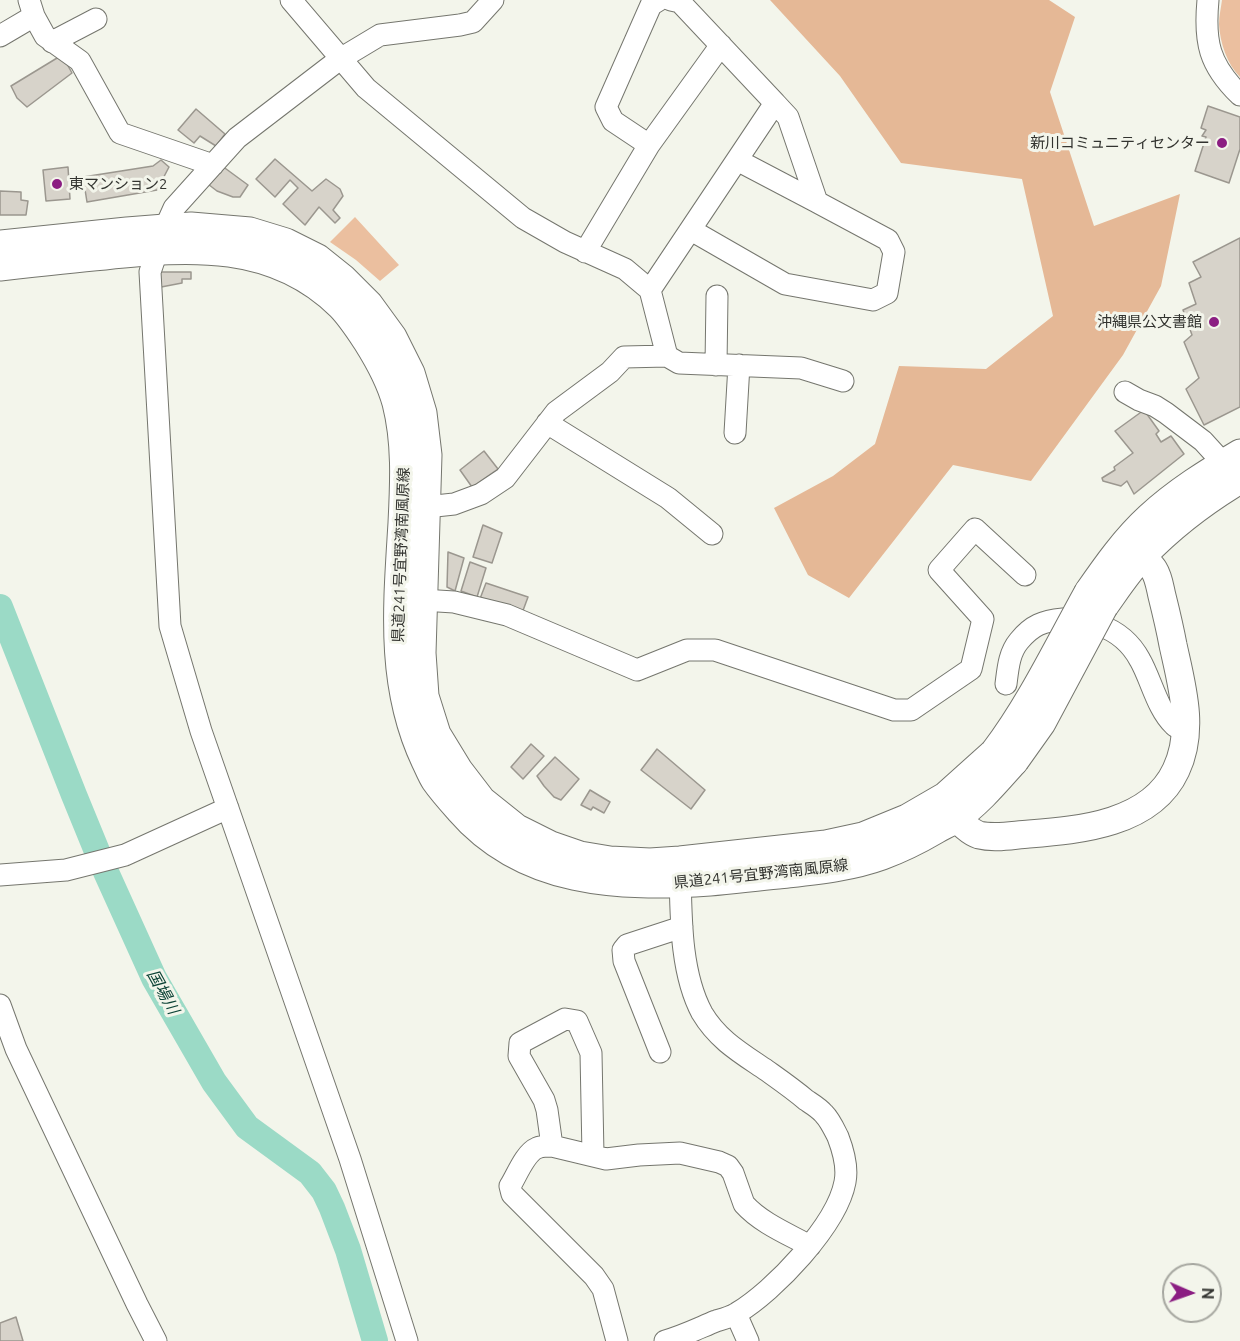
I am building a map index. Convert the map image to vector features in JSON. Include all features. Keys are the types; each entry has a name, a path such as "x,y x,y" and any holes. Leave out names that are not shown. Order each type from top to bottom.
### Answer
{"main road":[{"name":"県道241号宜野湾南風原線","path":"0,267 161,239 192,226 249,231 286,242 318,258 343,278 369,304 393,336 411,373 423,413 428,455 422,653 425,696 437,734 459,770 482,800 517,828 550,845 580,855 610,860 650,862 680,872 734,880 854,864 908,846 958,818 990,789 1005,756"},
{"name":"県道241号宜野湾南風原線","path":"0,244 127,231 161,239 192,250 252,256 286,268 315,285 342,308 378,359 397,405 404,457 397,606 398,658 405,703 415,739 435,781 463,815 484,835 514,854 551,871 594,881 641,885 680,872 863,836 908,818 939,800 1005,756 1042,723 1096,600 1113,555 1149,517 1191,484 1234,466"},
{"name":"県道241号宜野湾南風原線","path":"1096,600 1188,515 1234,466"},
{"path":"939,800 971,832 990,837 1048,832 1112,822 1143,806 1160,793 1170,781 1183,751 1186,712 1167,617 1155,571 1142,556"}],"street":[{"path":"291,0 366,88 523,218 565,242 625,269 651,290 667,356"},
{"path":"407,1341 350,1159 201,731 170,626 150,272 174,208 237,138 340,59 380,35 473,22 494,0"},
{"path":"649,145 613,121 606,107 651,5 659,0"},
{"path":"671,0 680,2 788,117 817,202"},
{"path":"1208,0 1207,34 1213,58 1225,80 1240,95"},
{"path":"0,36 31,8 45,36 80,62 120,133 213,165"},
{"path":"52,42 96,19"},
{"path":"585,252 649,145 721,45"},
{"path":"651,290 775,103"},
{"path":"691,230 785,284 873,300 887,293 894,252 888,240 737,160"},
{"path":"716,364 717,296"},
{"path":"426,507 454,504 481,494 506,478 556,412 610,372 624,357 667,356 679,363 801,368 843,381"},
{"path":"735,434 739,365"},
{"path":"1125,392 1166,413 1234,466"},
{"path":"547,423 668,498 712,534"},
{"path":"422,600 454,602 507,615 637,670 687,650 715,650 894,710 911,710 971,669 983,619 939,570 975,529 1024,575"},
{"path":"1006,684 1009,660 1017,643 1029,629 1046,621 1069,618 1092,622 1110,629 1128,643 1140,659 1166,716 1175,727 1186,731"},
{"path":"0,875 66,870 125,855 228,808"},
{"path":"665,1341 736,1314 781,1278 810,1246 830,1218 839,1201 846,1173 839,1140 825,1114 729,1045 714,1030 702,1011 692,986 683,946 680,872"},
{"path":"660,1052 624,961 623,950 627,945 682,927"},
{"path":"0,1005 21,1059 156,1341"},
{"path":"552,1146 544,1100 519,1056 520,1043 565,1019 577,1021 591,1053 592,1155"},
{"path":"617,1341 603,1289 594,1276 512,1194 510,1186 528,1154 535,1148 552,1146 606,1159 680,1153 719,1162 728,1166 733,1173 747,1208 810,1246"},
{"path":"736,1314 748,1341"}],"shaded area":[{"path":"770,0 1049,0 1075,17 1050,92 1094,226 1180,194 1161,286 1123,355 1031,481 953,465 849,598 808,575 774,508 833,476 875,444 899,366 986,369 1053,316 1022,179 901,163 840,76"},
{"path":"1222,0 1240,0 1240,77 1228,60 1221,38 1219,24"},
{"path":"355,217 399,265 380,281 330,242"}],"building":[{"path":"62,55 72,73 27,107 17,98 11,86"},
{"name":"新川コミュニティセンター","path":"1208,106 1240,117 1240,149 1229,183 1195,171 1206,137 1202,136 1206,130 1201,128"},
{"path":"196,109 225,134 216,146 200,136 194,143 178,130"},
{"path":"275,159 312,191 326,179 340,189 343,196 333,210 340,218 335,223 319,207 305,225 283,204 298,188 290,180 275,197 256,179"},
{"path":"161,160 169,167 157,190 87,202 83,177 153,166"},
{"path":"218,163 248,185 240,197 217,191 204,181"},
{"name":"東マンション2","path":"68,167 70,199 46,201 43,170"},
{"path":"0,191 21,192 21,200 28,201 26,215 0,215"},
{"name":"沖縄県公文書館","path":"1240,238 1240,407 1204,425 1186,389 1199,378 1184,342 1192,335 1183,310 1196,304 1189,283 1201,277 1193,262"},
{"path":"157,272 191,272 191,279 182,279 182,283 156,288"},
{"path":"1144,410 1159,431 1156,434 1161,442 1171,436 1184,454 1134,494 1127,481 1121,486 1103,481 1102,478 1115,470 1114,467 1133,453 1115,431"},
{"path":"484,451 498,469 472,487 460,470"},
{"path":"483,525 502,533 492,563 473,557"},
{"path":"448,552 464,558 455,591 447,587"},
{"path":"470,562 486,568 477,597 461,591"},
{"path":"486,583 528,597 521,616 478,604"},
{"path":"531,744 544,756 523,779 511,767"},
{"path":"657,749 705,790 691,809 641,770"},
{"path":"555,757 579,779 561,800 554,797 537,776"},
{"path":"590,790 610,802 604,813 593,807 591,810 581,805"},
{"path":"16,1317 23,1341 0,1341 0,1323"}],"waterway":[{"name":"国場川","path":"0,607 101,861 154,978 214,1082 247,1127 310,1173 324,1191 348,1250 375,1341"}],"place":[{"name":"新川コミュニティセンター","path":"1222,143"},
{"name":"東マンション2","path":"57,184"},
{"name":"沖縄県公文書館","path":"1214,322"}]}
